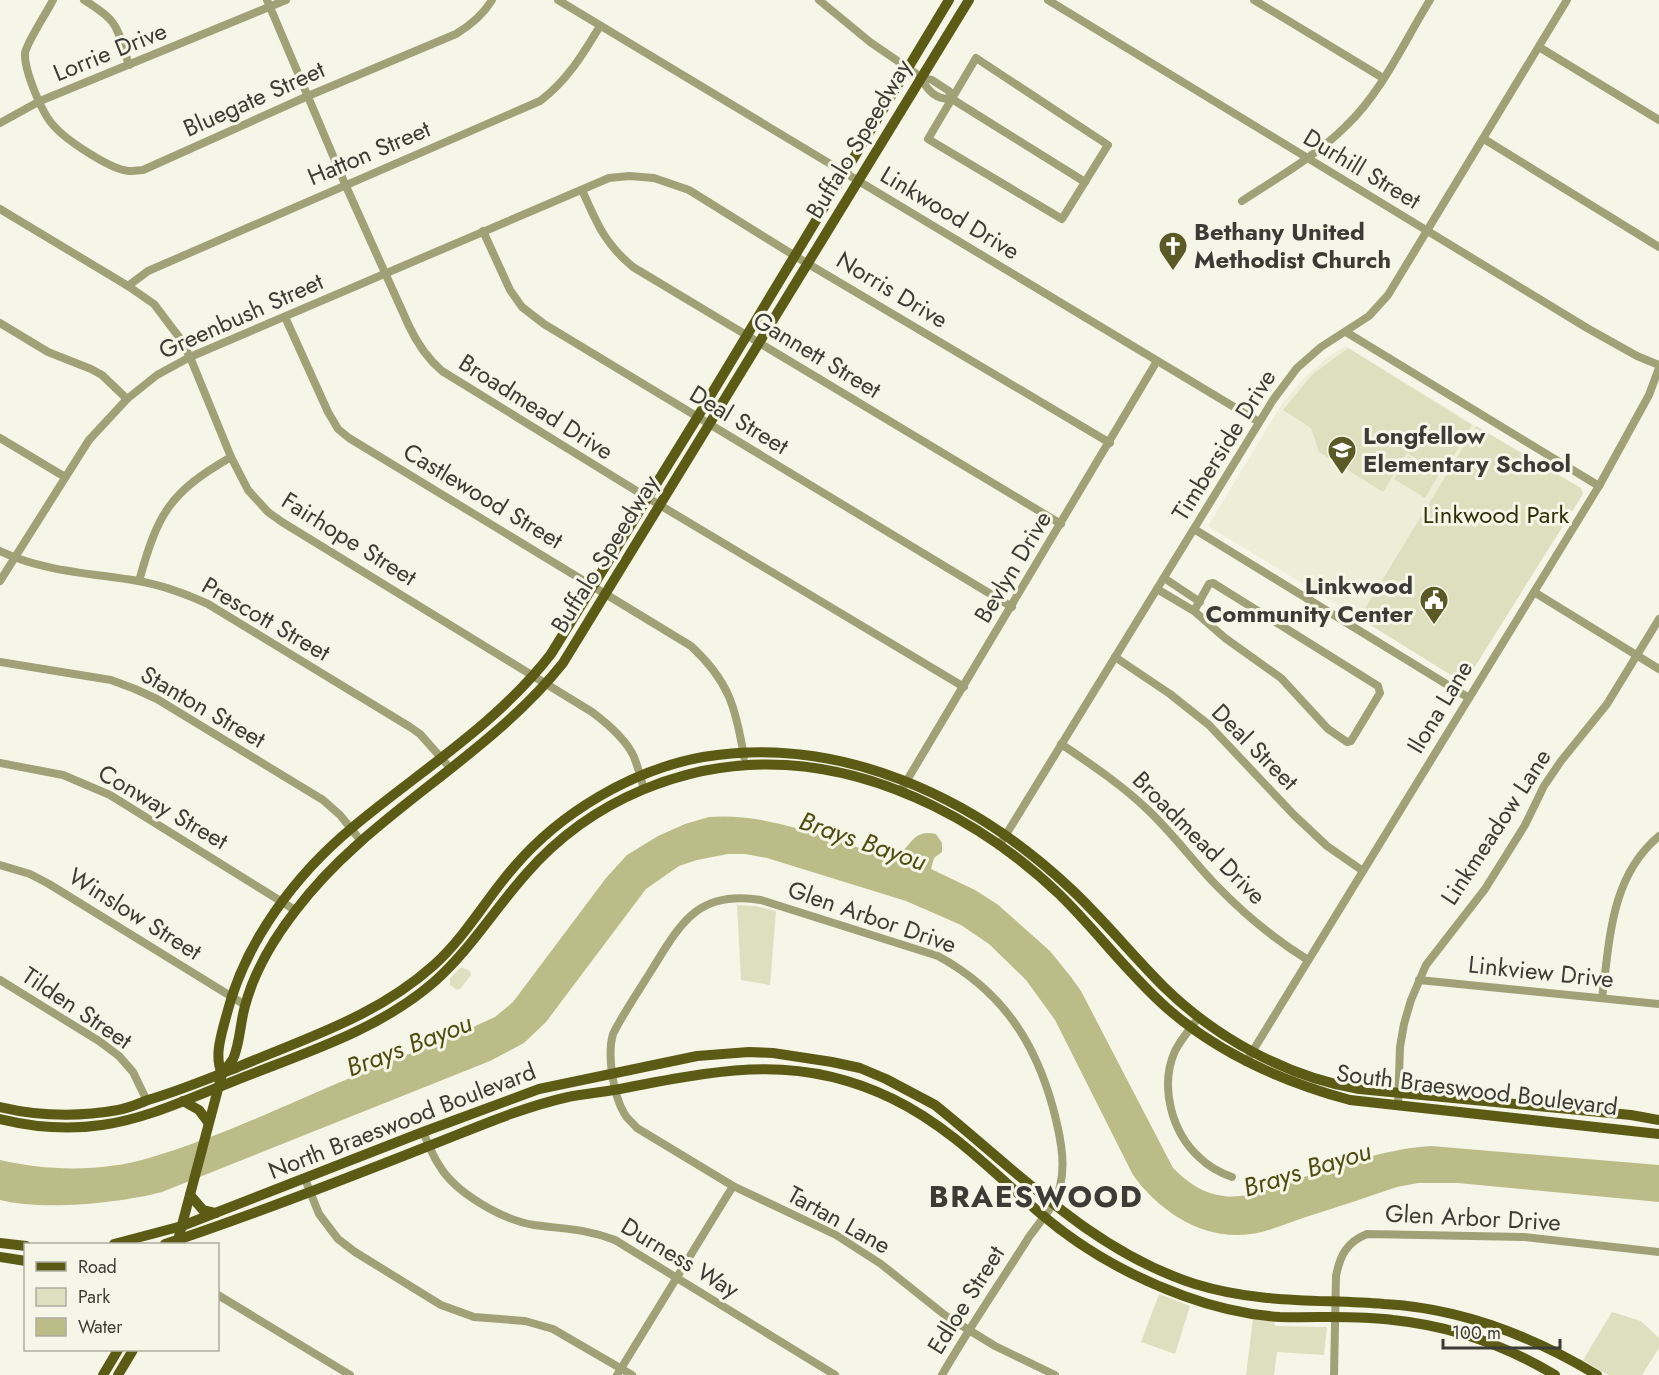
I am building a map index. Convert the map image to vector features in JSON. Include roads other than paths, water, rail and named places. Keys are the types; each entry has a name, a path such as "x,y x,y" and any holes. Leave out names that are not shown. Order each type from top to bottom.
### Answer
{"main road":[{"name":"Buffalo Speedway","path":"222,1074 218,1065 219,1044 231,996 264,930 305,874 352,828 485,723 534,677 551,654 697,418 949,0"},
{"name":"Buffalo Speedway","path":"178,1243 222,1074 233,1059 245,1005 272,946 295,910 362,841 495,734 546,684 563,663 969,0"},
{"name":"South Braeswood Boulevard","path":"0,1107 21,1112 85,1114 123,1109 222,1074 362,1015 411,984 449,950 514,867 545,835 590,802 640,776 700,758 772,752 828,758 878,771 967,810 1035,857 1072,890 1167,989 1199,1017 1252,1052 1300,1072 1344,1087 1659,1120"},
{"name":"South Braeswood Boulevard","path":"0,1119 20,1124 51,1127 86,1127 123,1121 218,1088 360,1031 407,1003 451,966 489,923 528,871 561,839 600,810 644,789 693,772 718,767 789,765 834,771 900,792 953,817 999,846 1061,896 1167,1008 1191,1027 1246,1062 1273,1075 1350,1100 1659,1134"},
{"path":"237,1044 243,1053 258,1059"},
{"name":"North Braeswood Boulevard","path":"121,1243 182,1226 538,1089 698,1056 749,1052 805,1056 849,1066 916,1093 935,1105 1088,1231 1168,1274 1233,1294 1266,1299 1385,1304 1470,1318 1540,1344 1597,1375"},
{"path":"846,1080 849,1066"},
{"name":"North Braeswood Boulevard","path":"178,1243 514,1113 568,1097 741,1068 784,1069 846,1080 894,1099 955,1139 1043,1216 1083,1246 1107,1261 1162,1287 1213,1305 1276,1317 1390,1319 1473,1337 1512,1352 1556,1375"},
{"path":"183,1101 194,1106 208,1123"},
{"path":"190,1193 203,1210 216,1213"},
{"path":"0,1243 24,1246"},
{"path":"0,1257 24,1261"},
{"path":"1162,1287 1168,1274"},
{"path":"1470,1318 1473,1337"},
{"path":"105,1371 117,1351"},
{"path":"119,1375 133,1351"}],"street":[{"name":"Bluegate Street","path":"53,0 26,50 25,64 40,101 53,126 67,138 108,164 128,171 143,170 308,96 456,34 475,21 492,0"},
{"path":"84,0 107,14 116,24 129,65"},
{"path":"268,3 286,0"},
{"name":"Linkwood Drive","path":"558,0 1259,422"},
{"path":"819,0 863,36 909,67 921,77 926,89 943,99 952,99 1085,182"},
{"name":"Durhill Street","path":"1048,0 1595,333 1659,367"},
{"path":"1254,0 1383,78"},
{"path":"1242,201 1307,158 1347,126 1383,78 1430,0"},
{"name":"Timberside Drive","path":"999,846 1273,400 1297,368 1321,347 1369,316 1388,295 1567,0"},
{"name":"Lorrie Drive","path":"0,123 40,101 129,65 268,3"},
{"name":"Broadmead Drive","path":"268,3 345,184 416,340 442,372 964,687"},
{"name":"Hatton Street","path":"128,286 148,270 540,101 553,92 566,78 600,26"},
{"path":"1539,47 1659,120"},
{"path":"976,58 1108,145 1062,219 928,139 952,99 976,58"},
{"path":"1484,139 1659,247"},
{"name":"Norris Drive","path":"582,190 609,178 629,176 654,178 689,190 795,256 1110,442"},
{"name":"Greenbush Street","path":"0,581 89,440 127,399 157,375 190,357 582,190"},
{"name":"Gannett Street","path":"582,190 602,233 616,253 633,267 1061,524"},
{"name":"Fairhope Street","path":"0,209 154,304 190,357 231,457 248,490 268,512 606,722 626,744 634,757 644,789"},
{"name":"Deal Street","path":"483,231 510,290 528,312 544,324 1012,607"},
{"name":"Castlewood Street","path":"285,317 328,412 338,429 349,438 674,634 706,660 719,676 729,694 738,719 746,765"},
{"path":"0,323 48,352 102,375 127,399"},
{"path":"1346,332 1599,486"},
{"name":"Bevlyn Drive","path":"900,792 1157,361"},
{"name":"Ilona Lane","path":"1246,1062 1599,486 1649,395 1659,367"},
{"path":"0,438 65,477"},
{"path":"139,581 151,538 170,505 185,488 204,473 231,457"},
{"path":"1194,529 1469,698"},
{"name":"Prescott Street","path":"0,551 44,568 139,581 183,593 208,604 410,727 420,734 451,769"},
{"path":"1164,578 1200,602"},
{"path":"1157,589 1194,612 1225,638 1281,678 1328,729 1347,742 1351,741 1380,693 1378,686 1213,583 1209,584 1194,612"},
{"path":"1534,592 1659,669"},
{"name":"Linkmeadow Lane","path":"1398,1106 1400,1047 1404,1024 1426,965 1485,889 1561,761 1607,704 1659,618"},
{"name":"Deal Street","path":"1115,657 1170,693 1209,726 1311,831 1327,846 1363,871"},
{"name":"Stanton Street","path":"0,662 111,680 157,699 323,800 362,841"},
{"name":"Broadmead Drive","path":"1062,744 1113,780 1149,811 1215,884 1248,916 1281,943 1308,960"},
{"name":"Conway Street","path":"0,763 44,770 86,783 110,795 295,910"},
{"path":"1602,998 1616,904 1623,883 1632,867 1659,836"},
{"name":"Winslow Street","path":"0,865 30,874 49,884 245,1005"},
{"name":"Glen Arbor Drive","path":"616,1090 610,1054 613,1034 678,929 704,906 733,897 753,898 776,904 938,956 964,971 992,995 1024,1036 1049,1090 1063,1155 1060,1185 1053,1203 1043,1216"},
{"name":"Tilden Street","path":"0,980 99,1041 119,1056 133,1072 147,1101"},
{"name":"Linkview Drive","path":"1419,980 1659,1004"},
{"path":"1199,1017 1176,1050 1171,1062 1168,1081 1171,1109 1183,1138 1192,1151 1210,1166 1232,1177"},
{"name":"Tartan Lane","path":"616,1090 626,1116 637,1128 733,1186 844,1240 881,1264 946,1316 995,1346 1055,1375"},
{"name":"Durness Way","path":"423,1132 439,1166 451,1181 491,1209 522,1222 595,1232 615,1240 835,1375"},
{"path":"305,1179 325,1223 346,1246 441,1305 474,1317 525,1321 544,1326 563,1334 619,1372 632,1375"},
{"path":"619,1372 733,1186"},
{"name":"Edloe Street","path":"942,1375 1043,1216"},
{"name":"Glen Arbor Drive","path":"1334,1375 1336,1276 1342,1254 1352,1241 1367,1234 1524,1237 1659,1252"},
{"path":"219,1296 350,1375"},
{"path":"105,1371 119,1375"}],"water":[{"path":"709,817 755,819 779,824 894,859 916,837 928,833 936,834 942,843 942,852 934,858 931,869 975,890 997,904 1050,951 1081,991 1173,1168 1190,1182 1209,1193 1232,1197 1250,1194 1361,1159 1431,1146 1659,1165 1659,1202 1458,1183 1418,1183 1397,1187 1258,1233 1233,1235 1200,1228 1184,1221 1156,1201 1133,1175 1055,1020 1026,980 989,944 961,925 906,901 767,858 745,854 728,854 679,866 646,889 546,1022 524,1043 490,1061 162,1192 81,1204 38,1205 0,1200 0,1160 55,1168 94,1168 149,1158 241,1125 495,1017 513,1002 606,878 627,855 658,836 685,824"}],"place":[{"name":"Bethany United Methodist Church","path":"1173,272"},
{"name":"Longfellow Elementary School","path":"1342,476"},
{"name":"Linkwood Community Center","path":"1434,626"}],"district":[{"name":"BRAESWOOD","path":"1036,1197"}],"park label":[{"name":"Linkwood Park","path":"1496,515"}],"water label":[{"name":"Brays Bayou","path":"863,841"},
{"name":"Brays Bayou","path":"409,1045"},
{"name":"Brays Bayou","path":"1307,1169"}]}
